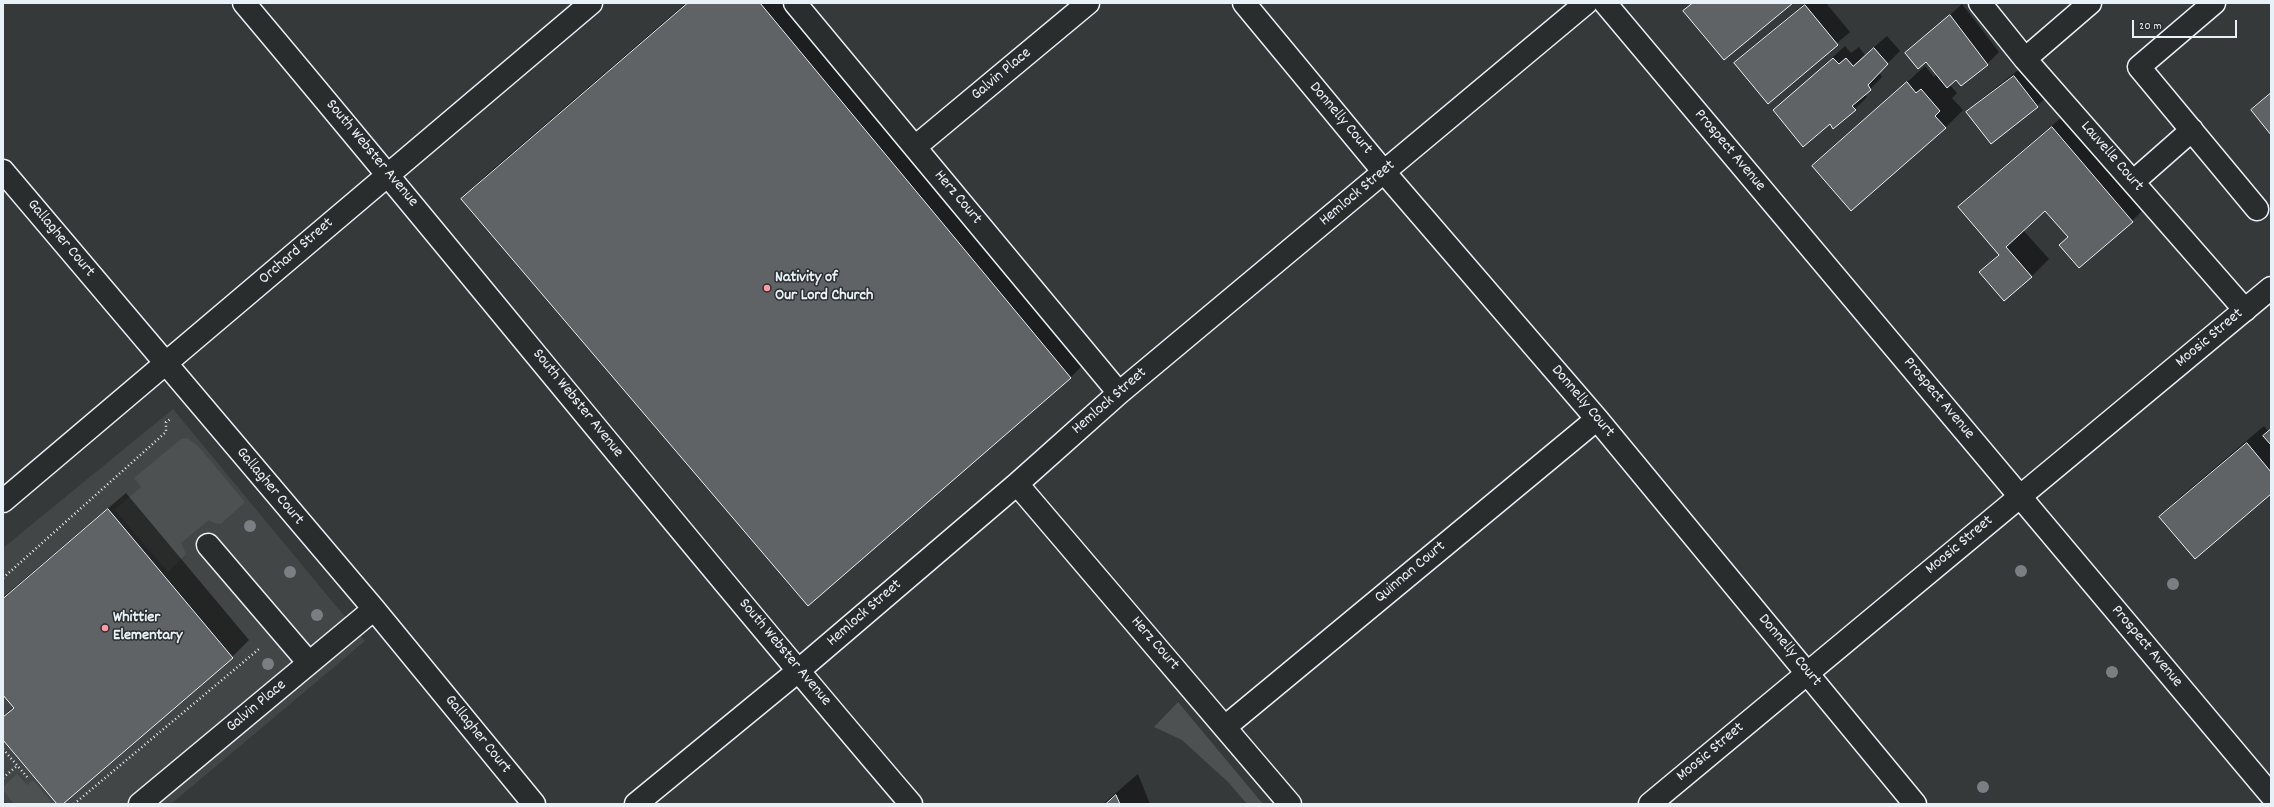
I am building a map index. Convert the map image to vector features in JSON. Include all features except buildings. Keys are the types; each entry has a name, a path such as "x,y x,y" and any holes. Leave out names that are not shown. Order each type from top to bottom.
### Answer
{"street":[{"name":"South Webster Avenue","path":"244,3 798,672 911,804"},
{"name":"Orchard Street","path":"3,501 166,365 387,174 592,3"},
{"name":"Herz Court","path":"795,3 1119,394"},
{"name":"Galvin Place","path":"915,147 1088,3"},
{"name":"Donnelly Court","path":"1244,3 1384,172 1597,419 1915,804"},
{"name":"Hemlock Street","path":"636,804 798,672 1017,484 1119,394 1586,3"},
{"name":"Prospect Avenue","path":"1605,3 2271,795"},
{"name":"Lauvelle Court","path":"1980,3 2025,59 2244,310"},
{"path":"2025,59 2090,3"},
{"path":"2214,3 2139,67 2258,209"},
{"path":"2133,182 2192,130"},
{"name":"Gallagher Court","path":"3,171 374,609 534,804"},
{"name":"Moosic Street","path":"1650,804 2271,288"},
{"name":"Quinnan Court","path":"1225,727 1597,419"},
{"name":"Herz Court","path":"1017,484 1290,804"},
{"path":"208,545 309,663"},
{"name":"Galvin Place","path":"140,804 374,609"}],"path":[{"path":"3,578 166,432 166,422 198,402"},
{"path":"74,804 282,631"},
{"path":"3,749 28,778"},
{"path":"3,778 18,765"}],"shaded area":[{"path":"173,409 365,641 171,804 6,804 3,800 3,548"},
{"path":"187,438 198,446 245,502 221,524 214,523 209,520 181,543 186,554 168,572 115,510 141,487 134,478 181,439"},
{"path":"1178,702 1263,804 1247,804 1228,782 1182,740 1154,727"},
{"path":"17,774 27,785 33,780 53,804 14,804 3,790 3,787"}],"place":[{"name":"Nativity of Our Lord Church","path":"767,288"},
{"name":"Whittier Elementary","path":"105,628"}]}
